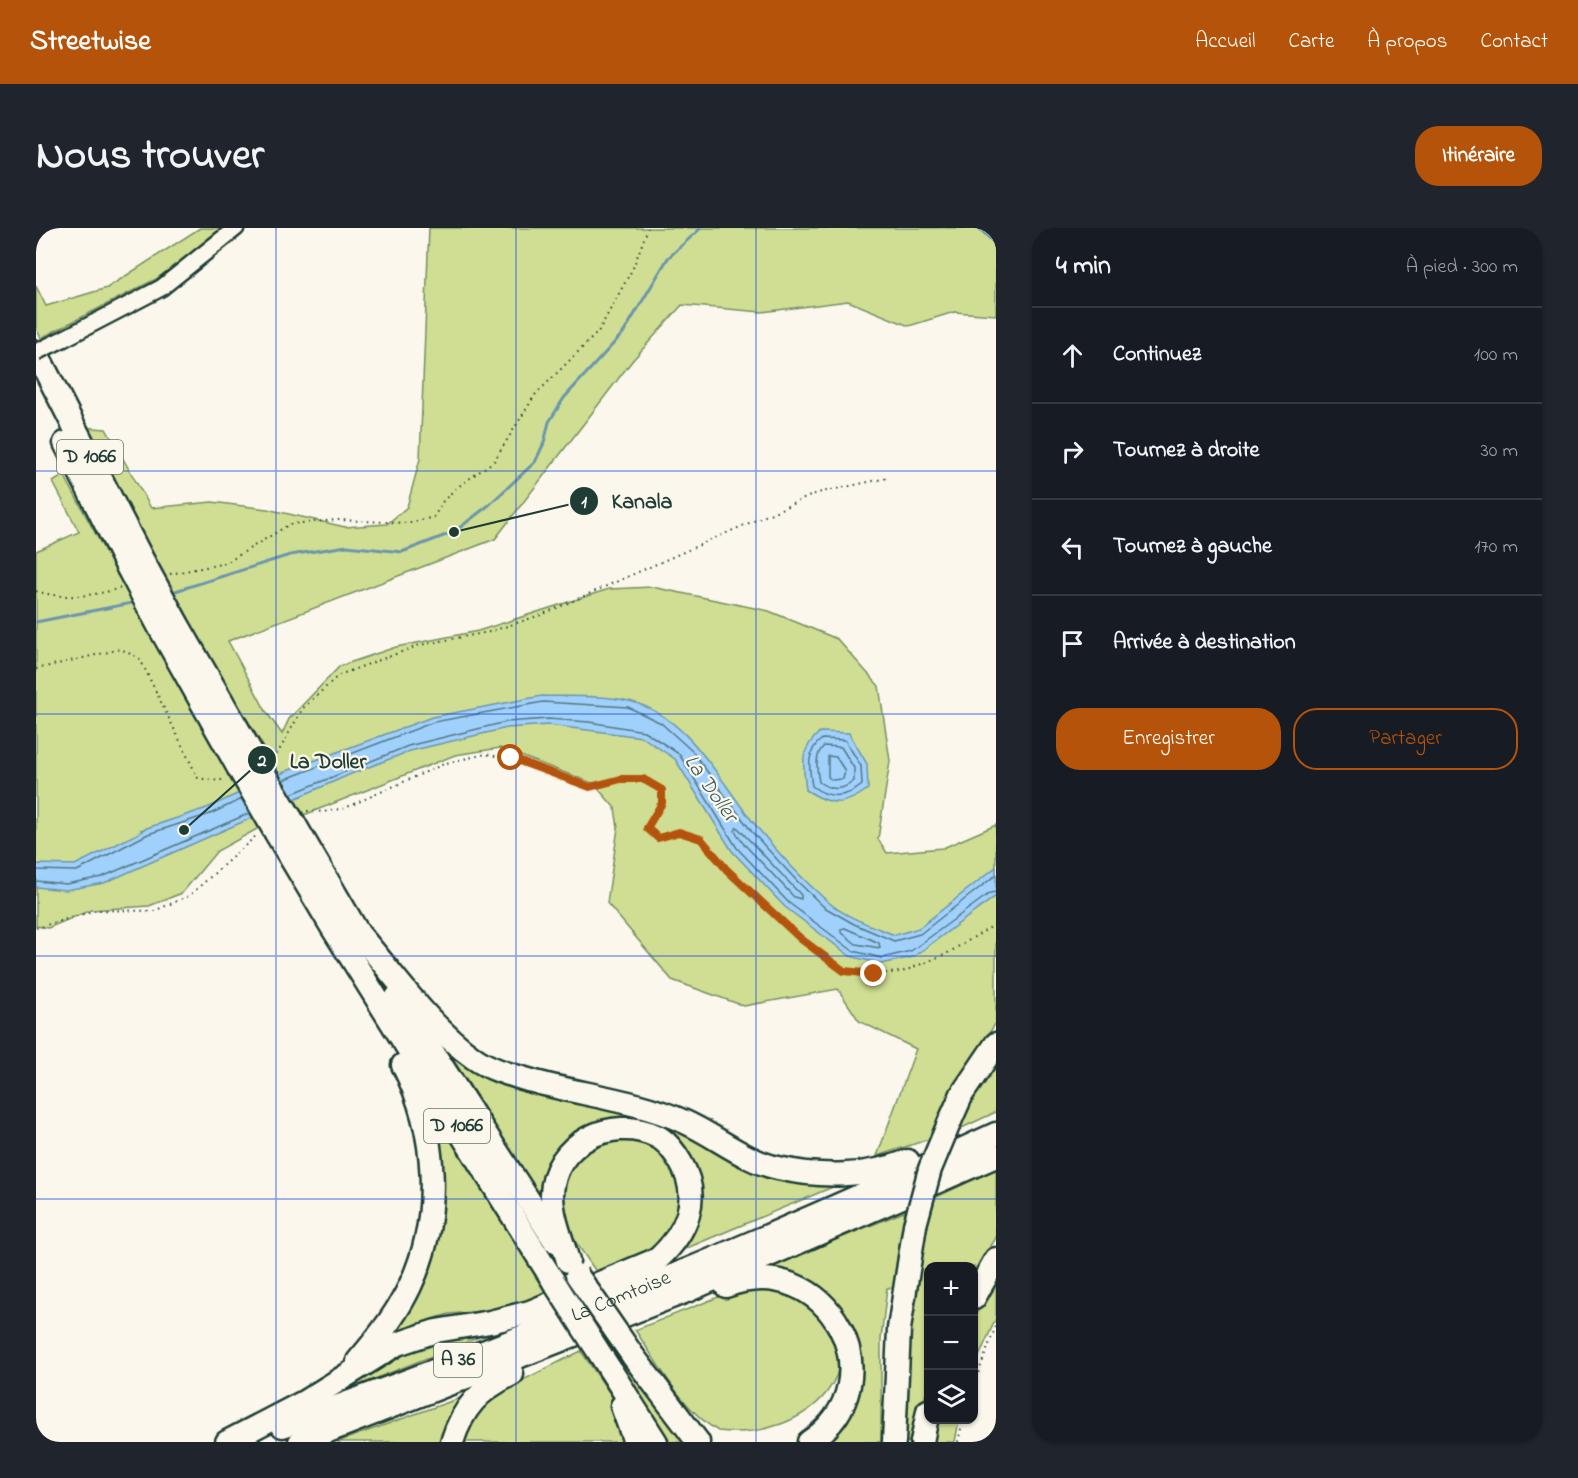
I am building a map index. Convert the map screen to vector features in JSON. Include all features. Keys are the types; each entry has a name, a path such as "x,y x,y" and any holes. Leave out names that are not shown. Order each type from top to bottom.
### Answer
{"highway":[{"name":"D 1066","path":"36,352 132,573"},
{"name":"D 1066","path":"36,385 132,573 170,627 247,766 357,932 430,1051 573,1268 633,1356 698,1442"},
{"name":"D 1066","path":"285,826 360,971 656,1442"},
{"path":"357,932 451,1041 476,1059 501,1072 655,1110 687,1123 735,1150 776,1168 816,1174 847,1175 893,1167 922,1156 962,1150"},
{"path":"344,1379 386,1328 410,1286 426,1242 432,1195 430,1154 417,1092 382,1023 360,971"},
{"path":"894,1442 899,1329 915,1225 930,1168 962,1094 996,1044"},
{"path":"227,1442 344,1379 397,1344 436,1331 490,1322 530,1312 658,1259 674,1244 685,1227 692,1200 688,1175 677,1156 658,1137 633,1130 605,1130 588,1136 561,1161 552,1194 555,1220 573,1268"},
{"name":"La Comtoise","path":"239,1442 558,1322 996,1134"},
{"name":"La Comtoise","path":"300,1442 689,1290 996,1156"},
{"path":"978,1291 996,1259"},
{"path":"689,1290 708,1292 750,1280 781,1281 812,1293 835,1316 848,1348 849,1382 837,1414 809,1442"},
{"path":"452,1442 458,1423 473,1399 485,1389 529,1365 545,1348"},
{"path":"610,1370 635,1442"},
{"path":"658,1389 715,1442"},
{"path":"921,1442 925,1424"}],"street":[{"path":"36,352 161,288 236,228"}],"path":[{"path":"167,575 225,563 290,524 337,520 410,523 434,518 443,501 454,489 494,461 535,395 598,332 633,268 648,228"},
{"path":"36,669 121,649 131,652 140,659 198,778 219,781 247,766 276,756 303,708 339,675 420,645 489,632 541,615 817,493 887,478"},
{"path":"36,591 53,596 85,597 132,573"},
{"path":"36,928 97,910 154,911 189,896 252,837 345,808 379,791 447,763 486,754 534,765 590,787 621,779 643,779 662,790 662,803 647,828 658,838 679,832 701,839 727,870 760,902 801,939 844,971 874,974 902,972 946,954 996,924"},
{"path":"978,1373 996,1326"},
{"path":"958,1442 962,1424"}],"green space":[{"path":"200,228 225,228 156,279 41,338 36,328 36,286 46,306 107,288"},
{"path":"429,228 996,228 996,315 954,312 909,326 848,301 762,312 682,305 632,361 495,539 228,641 267,713 282,734 289,719 340,666 396,647 478,631 609,589 652,587 769,611 837,639 879,686 890,761 878,839 887,853 943,848 996,825 996,1023 964,1069 933,1138 877,1156 916,1049 859,1021 838,989 744,1006 672,980 607,903 618,828 615,808 594,784 500,748 455,755 304,815 189,622 82,427 106,429 151,508 212,502 267,509 345,527 387,524 407,507 420,459"},
{"path":"64,475 152,639 259,828 217,851 182,893 149,906 91,910 48,928 36,926 36,551 79,532 53,482"},
{"path":"449,1053 487,1075 593,1102 847,1181 675,1253 697,1226 702,1199 698,1172 686,1151 634,1119 603,1119 571,1133 552,1156 546,1182 545,1203"},
{"path":"996,1057 996,1112 953,1132"},
{"path":"424,1089 551,1292 505,1309 449,1314 416,1324 386,1340 440,1208 442,1159"},
{"path":"617,1134 663,1149 682,1190 681,1213 666,1238 654,1247 626,1262 597,1273 568,1231 559,1203 561,1176 574,1155"},
{"path":"996,1169 996,1238 978,1267 978,1262 924,1262 924,1402 916,1442 903,1442 912,1321 930,1200"},
{"path":"911,1209 894,1288 887,1288 881,1339 881,1442 823,1442 852,1330 760,1271"},
{"path":"996,1275 996,1318 978,1359 978,1316 978,1310"},
{"path":"765,1288 791,1294 804,1300 828,1324 839,1348 838,1371 827,1392 807,1410 782,1424 751,1431 718,1431 705,1422 682,1399 635,1330 736,1290"},
{"path":"517,1322 342,1392 403,1352 438,1340"},
{"path":"581,1351 615,1401 628,1442 461,1442 481,1401"},
{"path":"623,1353 689,1442 666,1442 614,1358"},
{"path":"463,1397 443,1432 442,1442 337,1442"},
{"path":"937,1424 958,1424 955,1442 933,1442"}],"water":[{"name":"La Doller","path":"542,696 619,699 650,709 669,721 702,753 757,827 790,865 833,906 859,920 895,935 919,928 996,867 996,896 913,957 881,964 850,956 785,907 732,851 675,759 642,737 548,725 507,728 410,751 351,774 104,883 66,890 36,887 36,864 75,865 143,831 141,830 207,808 289,770 432,717"},
{"path":"820,732 849,733 867,764 868,789 851,799 837,802 823,799 806,790 804,758 809,745"}],"waterway":[{"path":"169,593 290,555 347,546 402,552 454,532 489,505 535,462 544,443 549,422 564,398 624,332 668,258 701,228"},
{"path":"979,228 996,245"},
{"path":"36,622 137,602"}],"place":[{"name":"Kanala","path":"454,532"},
{"name":"La Doller","path":"184,830"}],"route":[{"path":"511,758 590,787 621,779 643,779 662,790 662,803 647,828 658,838 679,832 701,839 727,870 801,939 844,971 874,974"}]}
